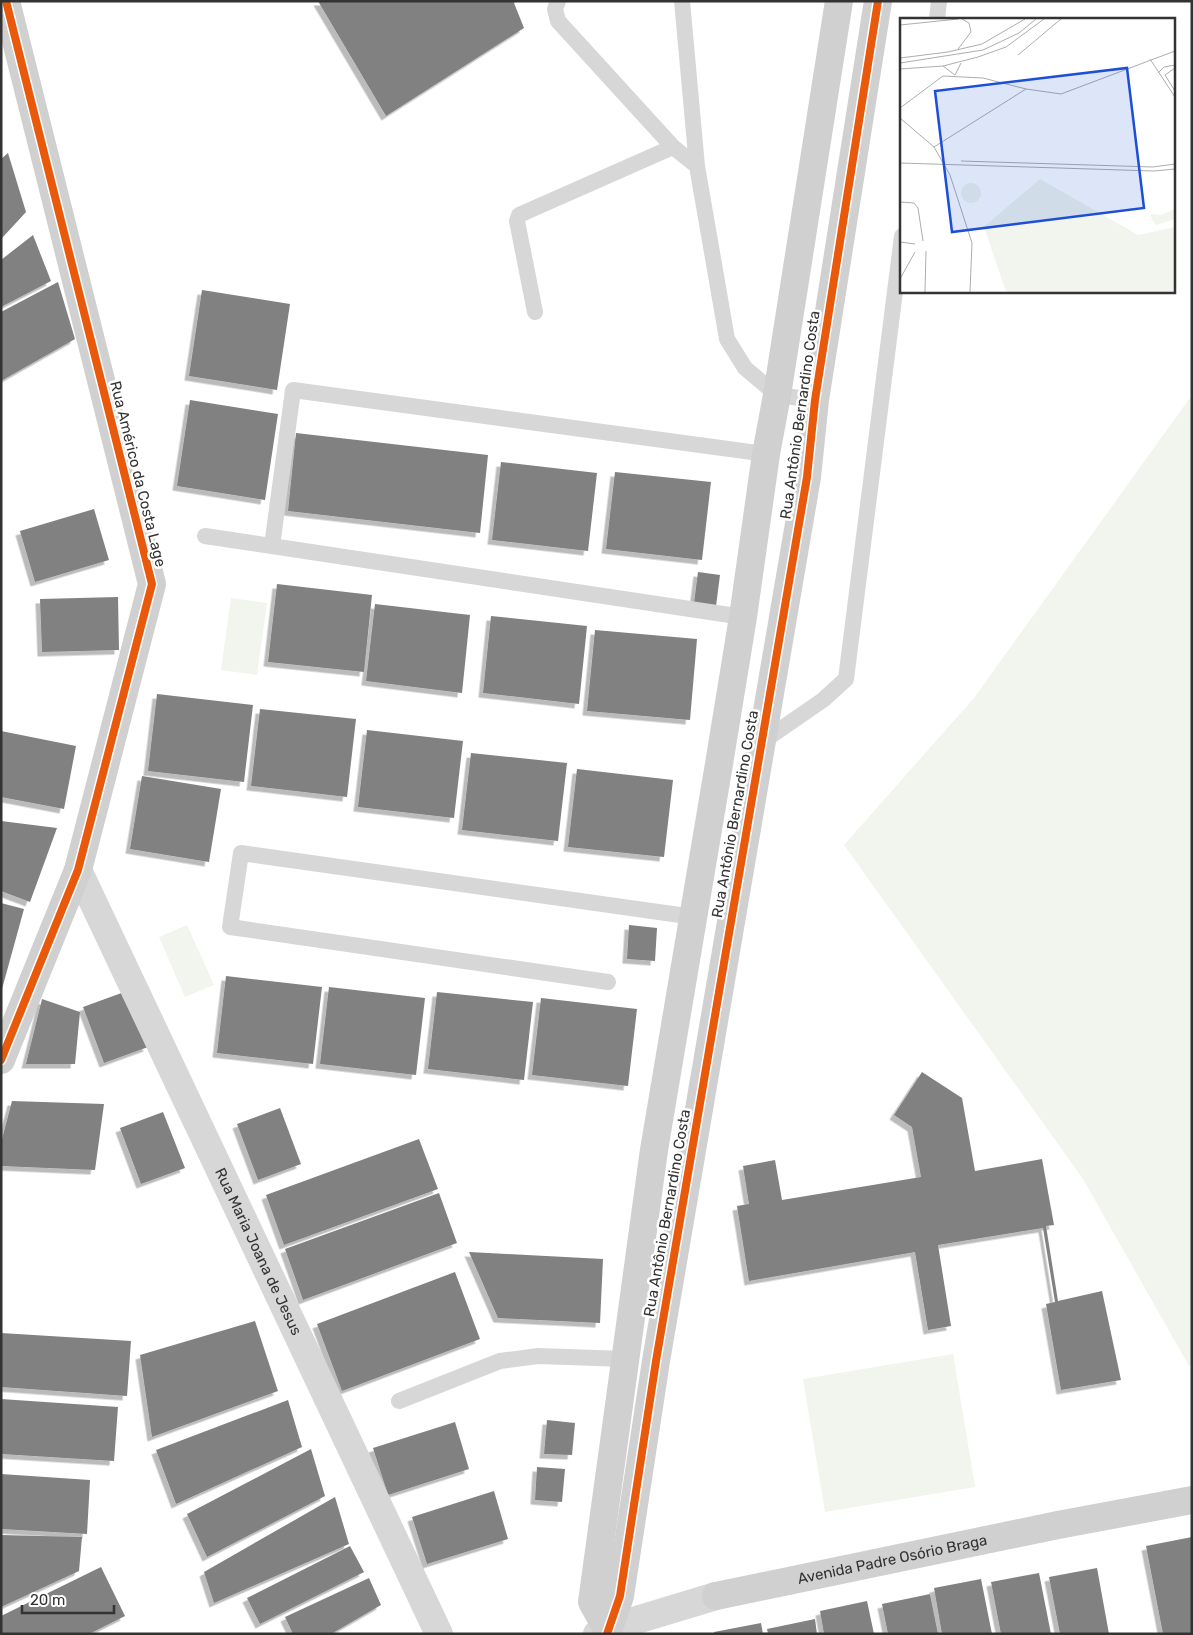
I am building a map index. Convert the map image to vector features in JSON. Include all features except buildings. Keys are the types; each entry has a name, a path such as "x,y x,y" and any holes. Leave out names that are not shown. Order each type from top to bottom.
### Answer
{"street":[{"name":"Rua Américo da Costa Lage","path":"1,1060 78,870 152,584 6,1"},
{"name":"Rua Antônio Bernardino Costa","path":"604,1632 592,1602 651,1177 743,617 766,454 839,1"},
{"name":"Rua Antônio Bernardino Costa","path":"604,1632 620,1596 656,1361 807,477 815,400 878,1"},
{"name":"Rua Maria Joana de Jesus","path":"78,870 439,1634"},
{"path":"651,1177 686,1182"},
{"name":"Avenida Padre Osório Braga","path":"604,1632 716,1596 1192,1500"}],"lane":[{"path":"558,1 555,9 558,21 673,148 697,166"},
{"path":"682,1 697,166 727,339 744,368 777,395 815,400"},
{"path":"937,18 940,1"},
{"path":"534,312 517,221 519,215 673,148"},
{"path":"762,742 823,700 846,679 900,252"},
{"path":"272,546 292,390 766,454"},
{"path":"205,536 743,617"},
{"path":"608,982 230,927 241,853 694,917"},
{"path":"399,1401 500,1361 538,1356 625,1359"}],"shaded area":[{"path":"1192,395 1192,1366 1189,1366 1083,1179 844,845 974,698"},
{"path":"231,598 267,603 257,675 221,670"},
{"path":"187,925 214,985 185,997 159,937"},
{"path":"953,1354 975,1487 825,1512 803,1379"}],"cycle path":[{"path":"1,1060 78,870 152,584 6,1"},
{"path":"607,1634 620,1596 656,1361 807,477 815,400 878,1"}]}
